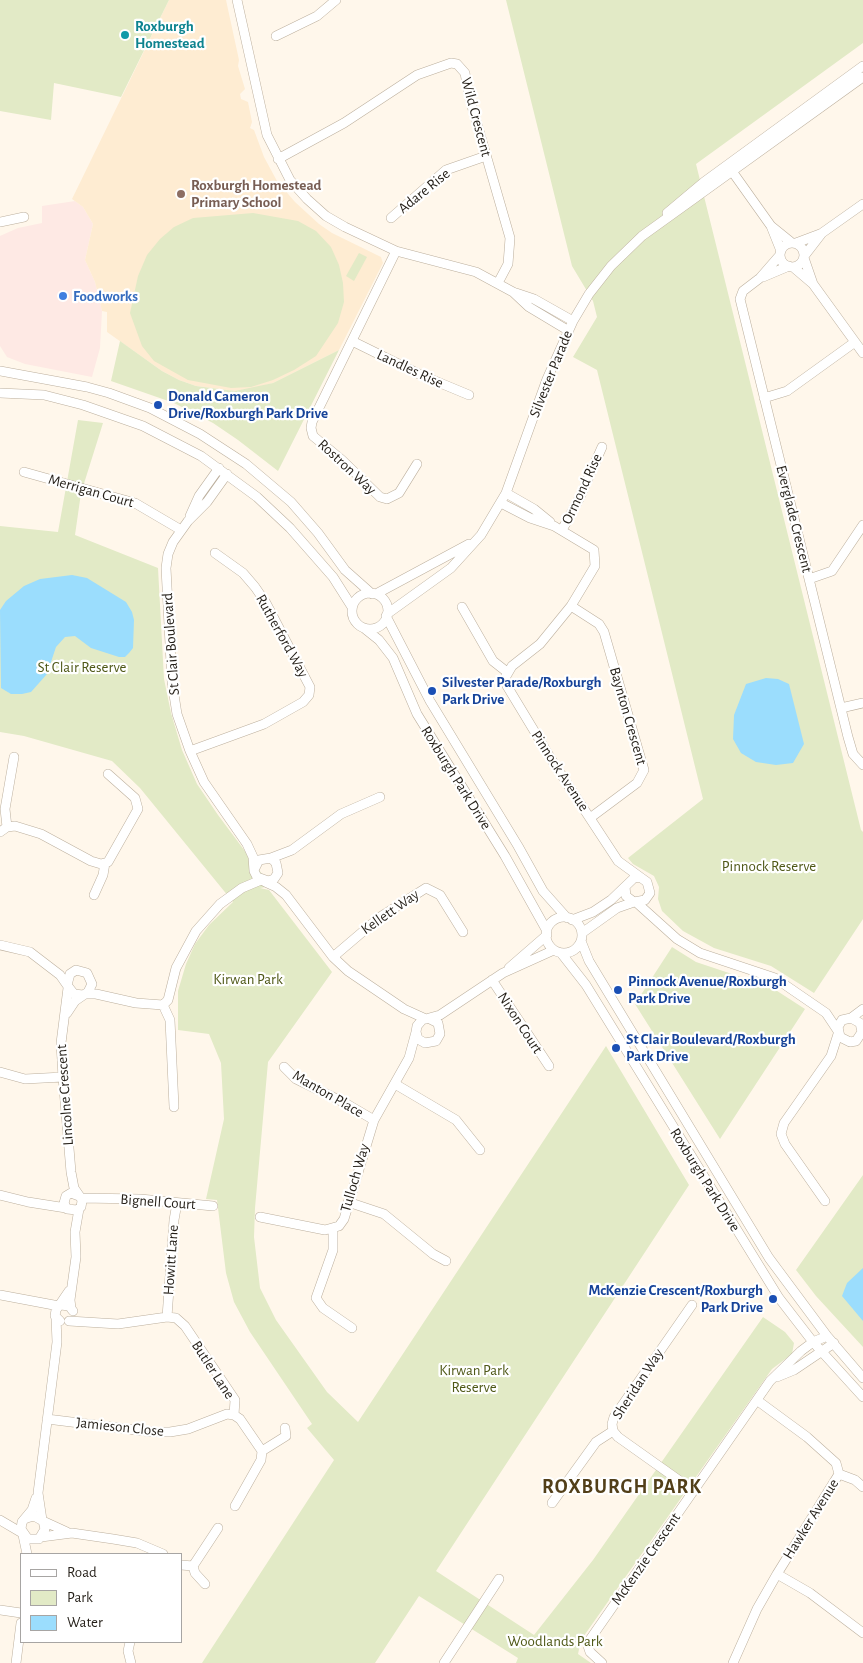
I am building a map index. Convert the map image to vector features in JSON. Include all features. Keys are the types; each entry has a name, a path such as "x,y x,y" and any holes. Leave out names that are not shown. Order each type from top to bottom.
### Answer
{"street":[{"path":"237,0 267,136 278,159 296,186 326,216 396,251 476,272 513,292 530,307 569,330"},
{"path":"276,36 317,16 336,0"},
{"name":"Wild Crescent","path":"278,159 344,123 417,75 451,63 462,67 510,238 508,264 498,283"},
{"name":"Silvester Parade","path":"730,168 863,66"},
{"name":"Silvester Parade","path":"387,615 451,568 481,535 506,493 547,379 569,330 600,279 624,253 682,200 863,77"},
{"name":"Adare Rise","path":"391,218 446,170 486,156"},
{"path":"730,168 771,226 783,262 813,284 863,353"},
{"path":"781,253 785,245 822,233 863,204"},
{"path":"0,222 24,217"},
{"path":"771,226 802,248 813,284"},
{"path":"791,267 800,264 822,233"},
{"name":"Rostron Way","path":"396,251 312,422 313,436 342,460 375,493 387,499 399,493 417,464"},
{"name":"Everglade Crescent","path":"781,253 760,278 743,291 740,299 851,748 856,758 863,765"},
{"name":"Everglade Crescent","path":"760,278 791,267"},
{"path":"513,292 534,298 574,321"},
{"name":"Landles Rise","path":"352,341 421,375 469,395"},
{"path":"764,398 787,391 855,342"},
{"path":"0,372 88,387 109,393 175,420 246,464 296,508 318,533 345,570 384,600 387,615 380,626 364,628 355,622 352,607 333,577 290,528 257,497 219,468 162,435 83,405 44,396 0,393"},
{"name":"Ormond Rise","path":"562,530 580,497 602,447"},
{"name":"St Clair Boulevard","path":"188,521 199,496 219,468"},
{"name":"Merrigan Court","path":"24,472 135,502 181,530"},
{"name":"St Clair Boulevard","path":"227,474 207,502 181,530 168,554 166,568 172,682 178,714 190,751 204,782 247,844 254,869"},
{"path":"506,493 534,509 554,526"},
{"path":"462,607 493,661 507,672 540,644 571,606 595,566 594,550 587,544 554,526 530,518 501,502"},
{"path":"809,579 832,570 863,525"},
{"name":"Silvester Parade","path":"374,594 460,551 481,535"},
{"name":"Rutherford Way","path":"190,751 264,724 303,702 309,695 310,687 256,587 244,573 215,553"},
{"path":"352,607 358,598 374,594"},
{"name":"Baynton Crescent","path":"571,606 599,624 604,632 644,770 637,783 590,818"},
{"name":"Roxburgh Park Drive","path":"387,615 430,701 518,846 543,891 570,919"},
{"name":"Roxburgh Park Drive","path":"364,628 379,640 393,658 417,714 505,856 547,933"},
{"name":"Pinnock Avenue","path":"507,672 505,678 507,686 618,861 626,886"},
{"path":"841,708 863,703"},
{"path":"14,757 5,809 4,829 15,826 40,834 91,861 105,862 113,856 138,809 134,798 108,774"},
{"path":"242,888 259,860 292,850 341,814 380,797"},
{"name":"St Clair Boulevard","path":"247,844 268,858"},
{"path":"0,944 30,952 45,962 60,975 74,994 96,994 143,1004 163,1005 168,1000 176,968 196,931 220,904 242,888 271,880 292,850"},
{"path":"268,858 276,863 286,895"},
{"name":"Pinnock Avenue","path":"618,861 640,878"},
{"path":"94,895 103,876 105,862"},
{"path":"254,869 263,881 276,887 286,895 333,957 364,983 404,1009 438,1023 441,1030"},
{"path":"416,1031 419,1022 451,1008 503,973 547,933 557,919 570,919 599,908 626,886 630,879 640,878 649,885 651,907 659,922"},
{"path":"626,886 626,896 677,939 700,953 775,978 826,1013 858,1020 863,1026 861,1036 831,1056"},
{"name":"Kellett Way","path":"333,957 380,917 426,888 440,895 462,932"},
{"path":"503,973 558,952 576,949 582,937 617,908 645,900 650,893"},
{"path":"570,919 577,923 582,937"},
{"path":"547,933 547,941 558,952"},
{"name":"Roxburgh Park Drive","path":"582,937 589,961 770,1258 827,1336 863,1378"},
{"name":"Roxburgh Park Drive","path":"558,952 586,985 779,1298 813,1342 863,1397"},
{"path":"45,962 63,970 76,970 87,973 99,988 114,997"},
{"path":"67,986 70,974 76,970"},
{"path":"84,995 91,988 92,979"},
{"name":"Nixon Court","path":"492,980 549,1066"},
{"name":"Lincolne Crescent","path":"67,986 61,1043 63,1077 71,1172 74,1188 80,1202 75,1232 76,1257 72,1284 72,1309"},
{"name":"Lincolne Crescent","path":"64,1018 75,1001 84,995"},
{"path":"163,1005 170,1020 174,1107"},
{"path":"404,1009 421,1042 428,1044 439,1038 451,1008"},
{"path":"826,1201 782,1139 781,1134 784,1123 831,1056 840,1023 863,1009"},
{"path":"826,1013 843,1040 863,1044"},
{"name":"Tulloch Way","path":"260,1217 333,1229 338,1226 344,1218 374,1120 409,1058 416,1031"},
{"name":"Tulloch Way","path":"409,1058 428,1044"},
{"name":"Manton Place","path":"284,1067 296,1079 345,1102 374,1120"},
{"path":"0,1072 25,1078 63,1077"},
{"path":"395,1084 456,1120 480,1150"},
{"name":"Lincolne Crescent","path":"71,1172 66,1197 67,1208 75,1232"},
{"path":"0,1195 74,1211 80,1202 71,1193 66,1197 44,1204"},
{"name":"Bignell Court","path":"80,1202 103,1199 140,1199 213,1206"},
{"path":"348,1202 384,1214 433,1254 446,1261"},
{"name":"Howitt Lane","path":"167,1317 174,1220 177,1204"},
{"path":"333,1229 333,1250 316,1298 323,1308 352,1328"},
{"name":"Lincolne Crescent","path":"60,1305 72,1284"},
{"path":"0,1295 36,1303 67,1304 72,1309 94,1321"},
{"path":"36,1303 61,1322 94,1321 118,1324 167,1317"},
{"path":"32,1553 45,1529 38,1493 57,1342 56,1317 60,1305"},
{"name":"Sheridan Way","path":"692,1305 614,1417 612,1431 694,1491"},
{"path":"57,1342 72,1316 72,1309"},
{"name":"Butler Lane","path":"167,1317 176,1318 184,1326 235,1400 234,1415"},
{"name":"McKenzie Crescent","path":"602,1663 590,1652 588,1646 591,1638 770,1382 780,1370 813,1342 827,1336"},
{"name":"McKenzie Crescent","path":"770,1382 834,1343"},
{"name":"Hawker Avenue","path":"732,1663 777,1574 839,1474 836,1463 807,1437 758,1401"},
{"name":"Jamieson Close","path":"47,1419 152,1432 170,1432 188,1430 227,1414 234,1415"},
{"path":"234,1415 240,1419 262,1451 261,1460 235,1506"},
{"path":"262,1451 286,1436 285,1428"},
{"path":"552,1503 596,1442 612,1431"},
{"path":"839,1474 855,1480 863,1487"},
{"path":"27,1553 21,1526 38,1493"},
{"path":"0,1518 16,1520 34,1516 72,1533 137,1543 160,1553"},
{"path":"0,1518 32,1540 72,1533"},
{"path":"205,1584 195,1573 193,1566 218,1528"},
{"path":"182,1564 193,1566"},
{"path":"777,1574 810,1593 863,1633"},
{"path":"444,1663 499,1580"},
{"path":"0,1610 20,1613"},
{"path":"16,1663 20,1631"},
{"path":"130,1643 128,1651 131,1663"}],"shaded area":[{"name":"Roxburgh Homestead Primary School","path":"169,0 226,0 239,60 238,66 245,89 240,94 241,99 248,102 252,122 250,128 254,130 264,157 277,181 295,202 319,224 332,233 381,257 383,263 339,350 273,383 255,388 235,391 196,386 179,380 162,371 107,332 107,312 102,311 95,282 85,260 93,224 83,207 72,199"},
{"path":"75,201 83,207 93,224 85,260 95,282 102,311 100,348 92,377 25,364 7,357 0,346 0,236 18,228 42,223 42,206"}],"green space":[{"path":"0,0 169,0 121,97 54,83 51,120 0,111"},
{"name":"Pinnock Reserve","path":"506,0 863,0 863,43 696,164 863,832 863,919 814,993 771,966 714,948 683,931 662,911 658,899 659,887 654,876 633,864 628,858 703,799 597,370 573,357 597,317 593,301 572,266"},
{"path":"253,213 298,221 316,231 331,247 339,265 343,283 344,302 338,323 316,356 294,370 273,380 251,387 231,388 188,380 154,361 142,346 130,313 138,276 147,255 160,239 174,227 193,218"},
{"path":"359,253 367,257 354,281 346,276"},
{"path":"120,341 162,371 179,380 196,386 235,391 273,383 339,350 278,471 213,423 174,403 111,381"},
{"path":"78,420 103,423 81,493 75,535 158,568 164,679 171,713 182,750 197,784 271,886 260,888 269,890 332,972 268,1062 254,1237 260,1288 276,1320 327,1392 358,1422 606,1046 689,1185 436,1571 534,1635 593,1560 763,1317 785,1332 794,1343 792,1354 772,1369 581,1640 578,1654 591,1663 516,1663 518,1658 419,1596 375,1663 202,1663 334,1460 307,1428 312,1424 250,1332 234,1302 226,1273 217,1200 206,1199 224,1119 221,1063 209,1034 178,1030 178,991 186,964 195,944 209,925 233,902 140,788 112,761 24,736 0,732 0,526 58,532"},
{"path":"672,947 696,962 771,987 805,1009 720,1139 635,1004"},
{"path":"863,1175 863,1347 816,1296 796,1270"}],"water":[{"path":"72,575 87,578 126,602 134,620 133,648 125,657 119,657 91,648 75,636 65,637 56,647 47,674 31,692 11,694 1,688 0,610 6,601 24,586 40,579"},
{"path":"766,678 778,679 789,684 804,744 793,763 776,765 756,762 741,753 733,739 734,715 746,684"},
{"path":"863,1268 863,1321 842,1296 847,1283"}],"place":[{"name":"Roxburgh Homestead","path":"125,35"},
{"name":"Roxburgh Homestead Primary School","path":"181,194"},
{"name":"Foodworks","path":"63,296"},
{"name":"Donald Cameron Drive/Roxburgh Park Drive","path":"158,405"},
{"name":"Silvester Parade/Roxburgh Park Drive","path":"432,691"},
{"name":"Pinnock Avenue/Roxburgh Park Drive","path":"618,990"},
{"name":"St Clair Boulevard/Roxburgh Park Drive","path":"616,1048"},
{"name":"McKenzie Crescent/Roxburgh Park Drive","path":"773,1299"}],"district":[{"name":"ROXBURGH PARK","path":"622,1487"}],"park label":[{"name":"St Clair Reserve","path":"82,667"},
{"name":"Kirwan Park","path":"248,979"},
{"name":"Kirwan Park Reserve","path":"474,1378"},
{"name":"Woodlands Park","path":"555,1641"}]}
